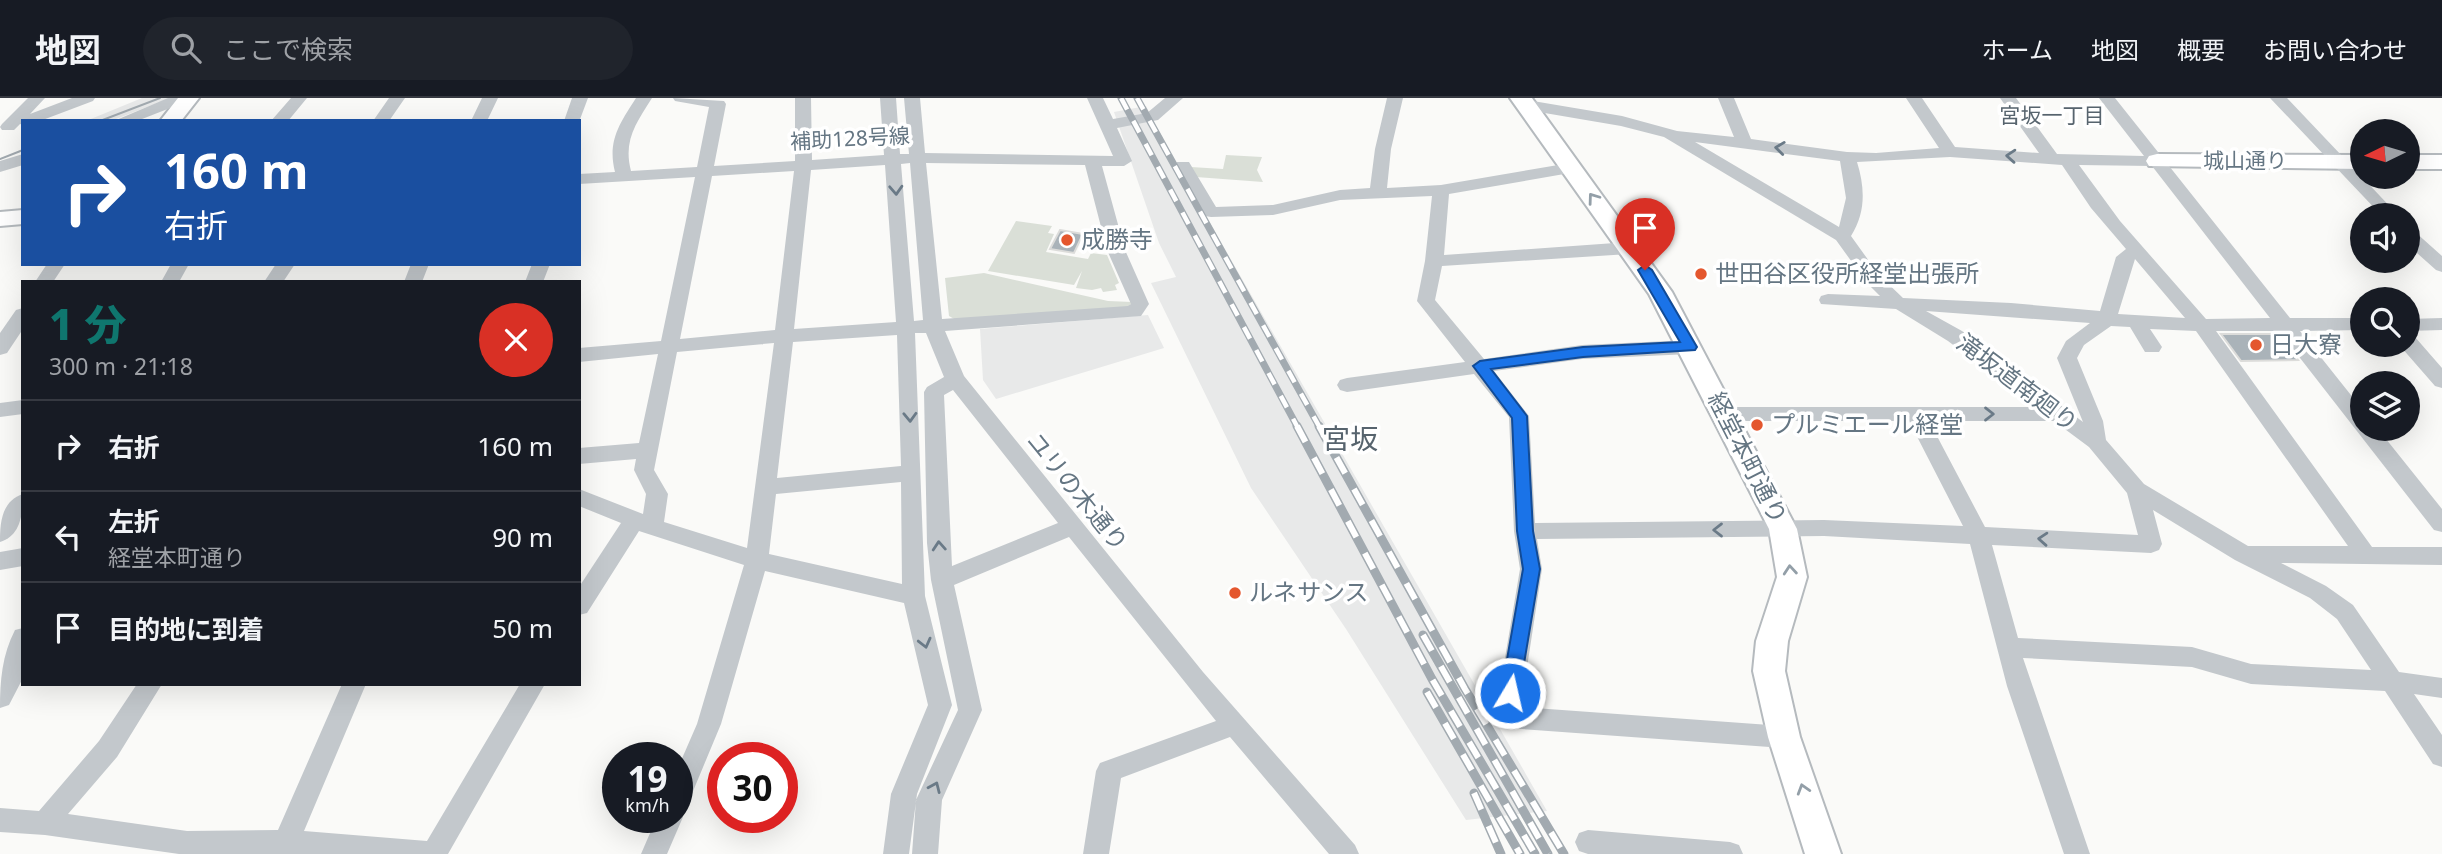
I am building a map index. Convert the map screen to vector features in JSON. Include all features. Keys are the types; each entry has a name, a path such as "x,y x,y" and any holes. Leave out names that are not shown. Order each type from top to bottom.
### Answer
{"main road":[{"path":"172,119 189,98"},
{"name":"経堂本町通り","path":"1524,101 1660,292 1783,529 1792,577 1772,642 1769,671 1784,737 1823,854"},
{"name":"城山通り","path":"2157,161 2350,162"},
{"path":"2420,162 2442,162"},
{"path":"0,219 21,217"}],"street":[{"path":"14,125 37,98"},
{"path":"30,119 87,98"},
{"path":"127,119 181,98"},
{"path":"281,119 299,98"},
{"path":"383,119 397,98"},
{"path":"480,119 489,98"},
{"path":"573,119 580,98"},
{"path":"624,176 618,153 629,122 644,98"},
{"path":"581,603 643,523 658,499 644,470 702,171 718,104 681,98"},
{"path":"693,762 709,724 757,560 803,164 803,98"},
{"path":"888,98 906,327 914,596 940,705 904,794 896,854"},
{"name":"ユリの木通り","path":"912,98 933,326 955,379 1234,725 1346,854"},
{"path":"1095,98 1108,125 1152,117 1175,98"},
{"path":"1378,193 1383,149 1395,98"},
{"path":"1726,98 1744,143"},
{"path":"1914,98 1950,152"},
{"path":"2008,98 2135,251 2201,325 2367,555"},
{"path":"2107,98 2350,408"},
{"path":"2278,98 2378,203"},
{"name":"滝坂道南廻り","path":"1524,101 1670,134 1842,236 1873,279 1897,303 1955,336 2096,442 2137,490 2243,554 2318,592 2346,612 2442,756"},
{"name":"補助128号線","path":"581,179 918,158 1124,161 1108,125"},
{"path":"1670,134 1847,157 1876,158 1950,152 2059,159 2157,161"},
{"path":"1842,236 1851,224 1856,191 1847,157"},
{"path":"0,167 21,160"},
{"path":"581,355 784,336 1134,312 1140,304 1116,250 1092,160"},
{"path":"1183,166 1211,212 1273,210 1340,195 1441,190 1570,168"},
{"path":"1441,190 1434,261 1426,301 1519,416 1525,531 1531,569 1507,718 1784,737"},
{"path":"2420,246 2442,267"},
{"path":"1434,261 1629,248"},
{"path":"2096,442 2093,421 2067,358 2069,348 2108,319 2125,257 2135,251"},
{"path":"1828,300 2201,325 2350,324"},
{"path":"0,348 21,317"},
{"path":"2136,322 2152,347"},
{"path":"2420,325 2442,324"},
{"path":"1347,385 1583,352 1690,347"},
{"path":"2420,356 2442,381"},
{"path":"925,854 929,800 970,710 942,580 938,543 934,392 955,379"},
{"path":"0,410 21,407"},
{"path":"1725,414 2057,414"},
{"path":"1915,414 1978,534 2007,647 2077,854"},
{"path":"2376,441 2442,524"},
{"path":"581,456 648,450"},
{"path":"767,487 912,473"},
{"path":"1525,531 1824,528 2151,544 2137,490"},
{"path":"581,498 643,523 757,560 914,596"},
{"path":"0,534 21,505"},
{"path":"942,580 1072,526"},
{"path":"2243,554 2442,556"},
{"path":"0,561 21,557"},
{"path":"0,698 12,678 21,644"},
{"path":"2007,647 2192,657 2251,674 2390,681 2442,688"},
{"path":"45,823 108,749 149,686"},
{"path":"286,842 353,686"},
{"path":"0,820 45,823 185,848 286,842 432,854 532,686"},
{"path":"1096,854 1109,771 1234,725"},
{"path":"654,854 663,833"},
{"path":"1588,842 1730,854"}],"shaded area":[{"path":"142,98 170,98 116,119 91,119"},
{"path":"1146,106 1179,169 1547,811 1466,820 1346,629 1251,488 1151,283 1176,277 1159,243 1114,112"},
{"path":"1226,155 1262,157 1257,170 1263,182 1196,177 1191,167 1223,169"},
{"path":"1016,221 1052,226 1048,233 1054,234 1046,252 1088,259 1091,253 1107,255 1119,283 1115,285 1117,290 1103,292 1101,288 1076,288 1082,271 1074,285 988,271"},
{"path":"984,273 1108,301 1132,302 1128,309 956,320 949,316 945,278"},
{"path":"1148,315 1164,348 996,399 983,380 980,329"}],"building":[{"name":"成勝寺","path":"1060,230 1083,234 1074,253 1050,249"},
{"name":"日大寮","path":"2221,334 2278,334 2298,360 2241,361"}],"tram line":[{"path":"105,119 160,98"},
{"path":"0,159 21,151"}],"railway":[{"path":"1121,98 1298,428"},
{"path":"1137,98 1320,428"},
{"path":"1297,426 1432,679 1535,854"},
{"path":"1319,426 1465,689 1564,854"},
{"path":"1423,635 1548,854"},
{"path":"1427,692 1520,854"},
{"path":"1474,793 1501,854"}],"place":[{"name":"成勝寺","path":"1067,240"},
{"name":"世田谷区役所経堂出張所","path":"1701,274"},
{"name":"日大寮","path":"2256,345"},
{"name":"プルミエール経堂","path":"1757,425"},
{"name":"ルネサンス","path":"1235,593"}],"district":[{"name":"宮坂一丁目","path":"2052,116"},
{"name":"宮坂","path":"1350,439"}],"route":[{"path":"1510,693 1524,623 1531,569 1525,531 1519,416 1480,366 1583,352 1690,347 1645,270"}]}
